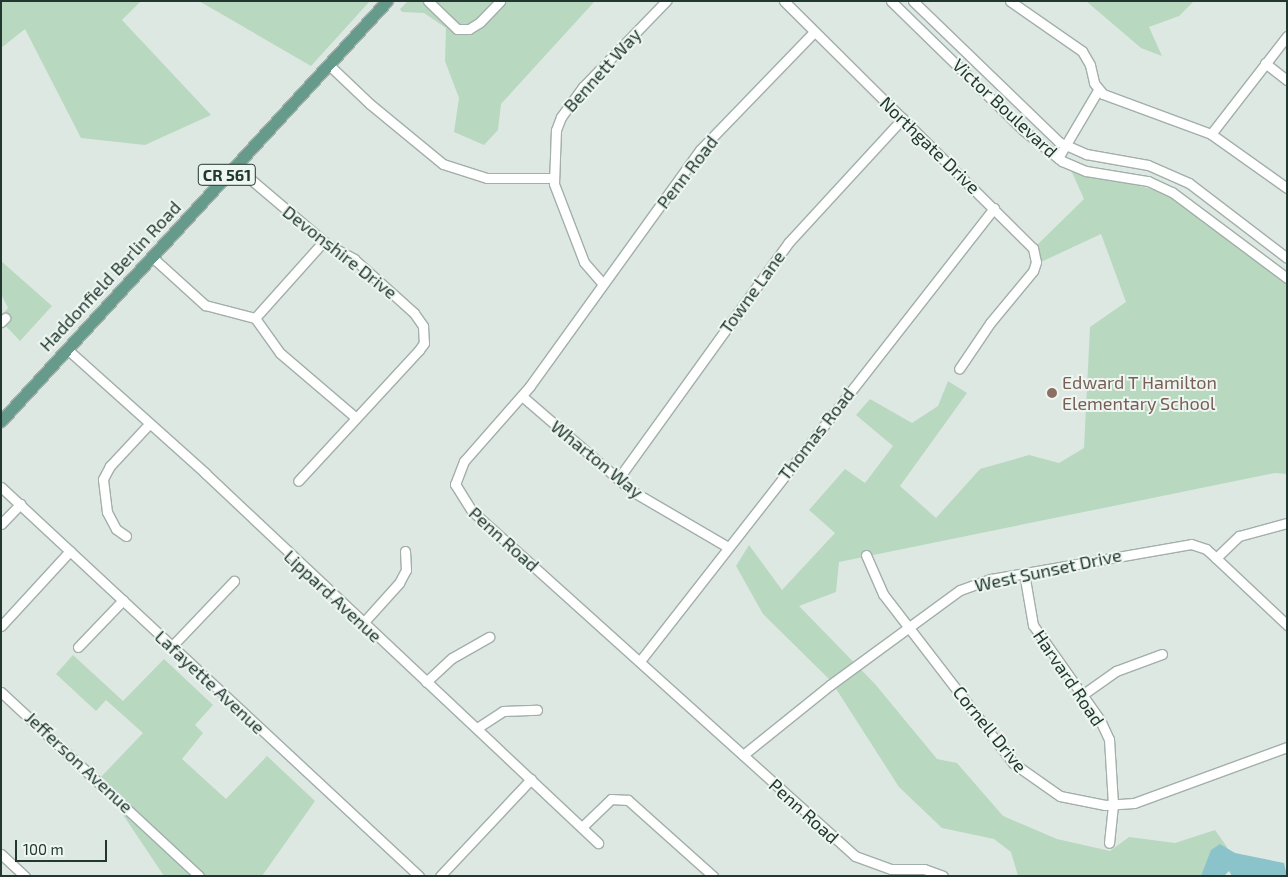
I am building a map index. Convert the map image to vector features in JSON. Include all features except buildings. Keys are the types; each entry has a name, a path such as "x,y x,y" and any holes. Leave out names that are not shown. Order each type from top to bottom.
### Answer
{"main road":[{"name":"Haddonfield Berlin Road","path":"1,421 388,1"}],"street":[{"path":"428,1 458,28 469,29 480,22 500,1"},
{"name":"Bennett Way","path":"603,284 584,262 564,214 553,178 556,130 570,102 666,1"},
{"name":"Northgate Drive","path":"784,1 1028,241 1036,256 1033,271 959,369"},
{"name":"Victor Boulevard","path":"892,1 1023,130 1058,158 1075,167 1148,181 1172,192 1287,278"},
{"name":"Victor Boulevard","path":"913,1 1066,146 1086,154 1148,166 1189,183 1287,258"},
{"path":"1010,1 1082,51 1098,90 1112,98 1212,134 1287,188"},
{"name":"Penn Road","path":"814,32 700,150 522,396 464,461 456,476 457,490 472,511 860,860 891,869 924,869 943,876"},
{"path":"1212,134 1287,36"},
{"path":"1265,63 1287,80"},
{"path":"329,65 370,104 443,164 487,178 553,178"},
{"path":"1058,158 1098,90"},
{"name":"Towne Lane","path":"618,479 789,242 903,118"},
{"path":"1113,175 1120,160"},
{"name":"Devonshire Drive","path":"235,166 323,242 354,259 414,313 422,326 424,344 298,481"},
{"name":"Thomas Road","path":"640,661 994,208"},
{"path":"255,318 323,242"},
{"path":"152,257 205,305 255,318 280,353 356,418"},
{"name":"Lippard Avenue","path":"67,349 477,728 598,843"},
{"name":"Wharton Way","path":"522,396 618,479 728,547"},
{"path":"126,536 116,528 107,512 103,479 110,466 149,424"},
{"name":"Lafayette Avenue","path":"1,487 418,876"},
{"path":"1,524 20,504"},
{"path":"1216,558 1240,536 1287,523"},
{"name":"West Sunset Drive","path":"743,755 909,627 965,588 1024,573 1184,544 1198,546 1216,558 1287,626"},
{"path":"1,626 70,551"},
{"path":"363,623 399,583 406,570 405,551"},
{"name":"Cornell Drive","path":"866,555 875,582 1019,770 1060,796 1113,805 1134,804 1287,747"},
{"name":"Harvard Road","path":"1024,573 1033,625 1082,695 1109,739 1113,805 1109,843"},
{"path":"172,646 234,581"},
{"path":"78,647 123,600"},
{"path":"426,682 452,658 489,637"},
{"path":"1082,695 1116,671 1162,654"},
{"name":"Jefferson Avenue","path":"1,692 175,850 199,876"},
{"path":"477,728 504,711 537,710"},
{"path":"440,876 531,779"},
{"path":"582,827 611,799 628,800 713,876"},
{"path":"1,854 25,876"}],"green space":[{"path":"1,1 141,1 122,20 211,115 145,145 81,138 25,29 1,48"},
{"path":"199,1 370,1 311,66"},
{"path":"408,1 595,1 501,104 498,130 484,145 454,132 459,98 445,61 446,28 424,13 402,12 400,9"},
{"path":"1086,1 1194,1 1179,16 1149,27 1162,56 1141,48"},
{"path":"1070,168 1174,195 1287,281 1287,474 1275,473 839,562 836,592 799,606 875,684 937,759 957,763 1003,816 1057,839 1110,851 1129,837 1175,843 1215,830 1227,847 1217,876 1018,876 1011,852 994,839 942,828 899,787 831,681 763,614 736,566 749,545 782,590 835,533 809,510 845,469 865,483 893,446 856,415 870,399 912,423 938,406 948,381 967,393 900,486 936,518 980,469 1029,455 1059,463 1084,448 1090,327 1126,302 1101,234 1041,262 1035,247 1084,199"},
{"path":"1,261 52,306 20,341 1,321 1,316 8,308 1,294"},
{"path":"73,655 123,701 164,659 213,705 195,725 203,733 182,759 226,799 267,756 315,801 262,876 164,876 99,779 143,733 106,700 96,711 56,674"}],"water":[{"path":"1220,844 1235,853 1284,863 1287,876 1232,876 1229,871 1224,876 1201,876 1211,850"}],"place":[{"name":"Edward T Hamilton Elementary School","path":"1052,393"}]}
